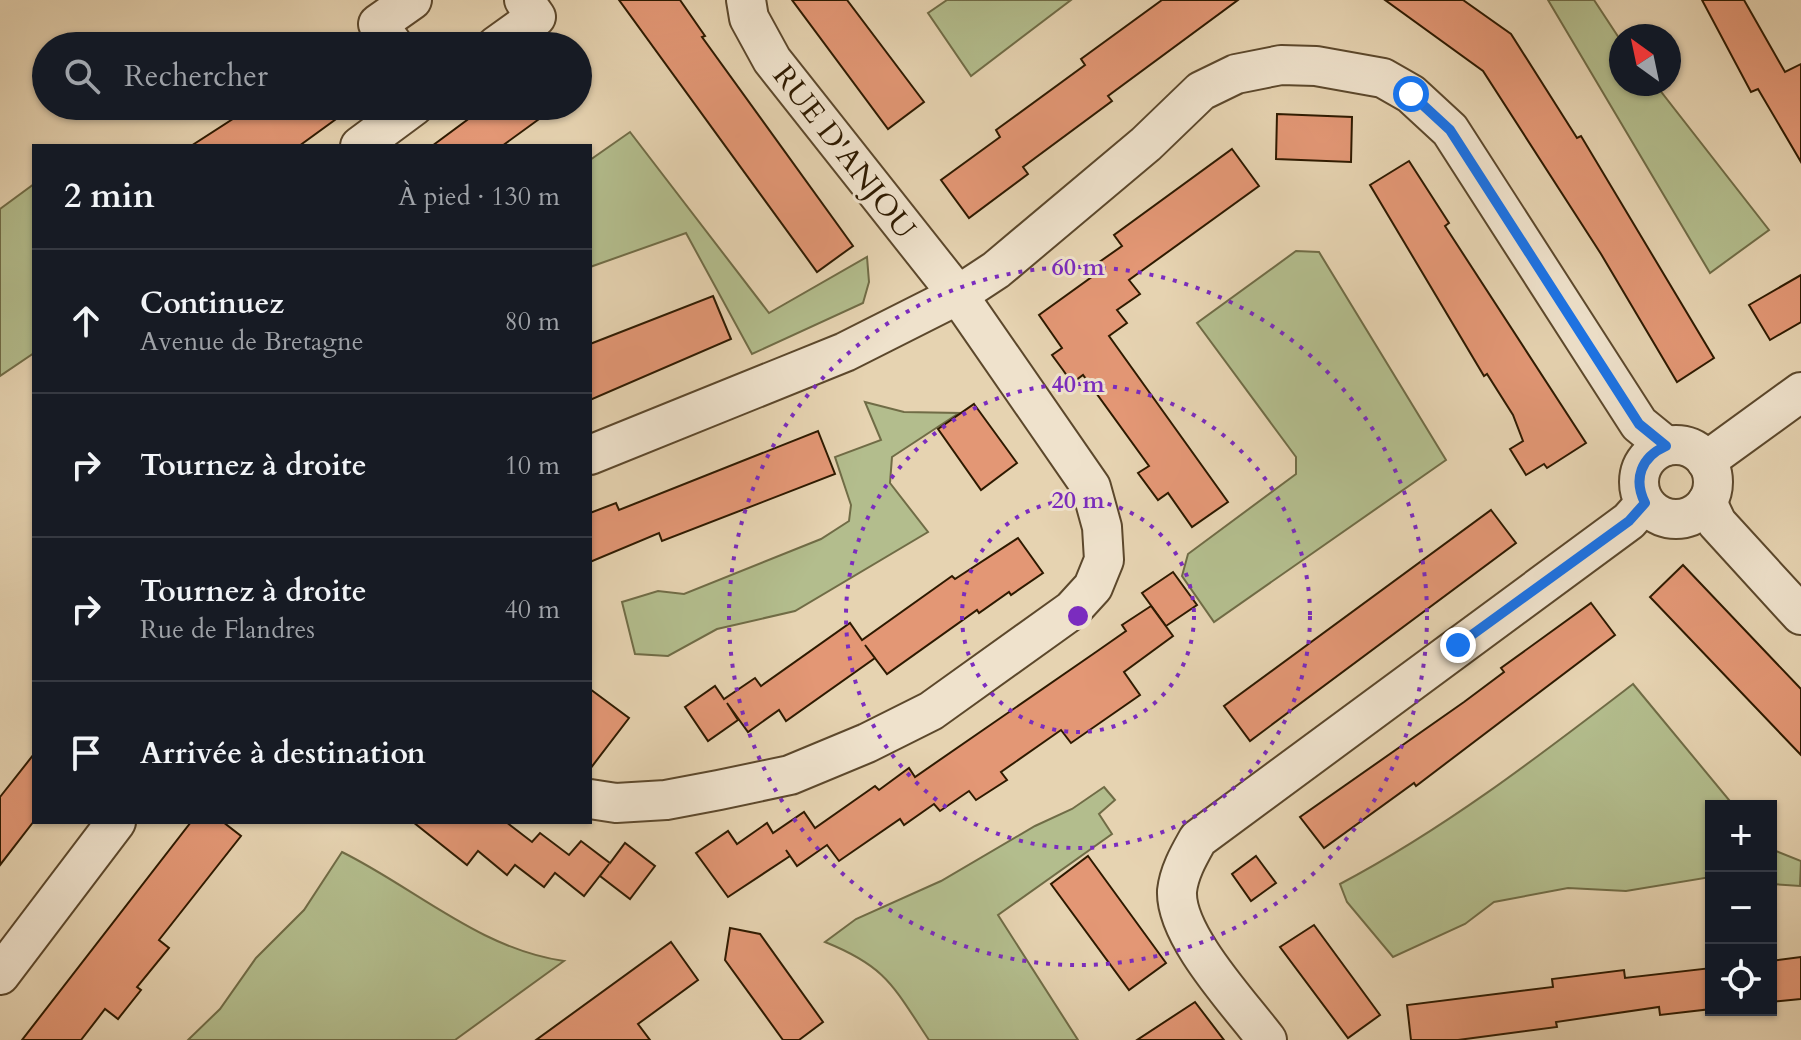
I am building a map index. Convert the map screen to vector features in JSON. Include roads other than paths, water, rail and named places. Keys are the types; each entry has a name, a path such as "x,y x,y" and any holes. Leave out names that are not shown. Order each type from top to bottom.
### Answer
{"street":[{"path":"384,32 378,24 412,0"},
{"path":"515,32 536,17 524,0"},
{"name":"RUE D'ANJOU","path":"592,799 616,803 666,800 733,787 790,775 867,743 931,711 1072,610 1093,587 1104,560 1102,527 1091,487 958,295 772,60 749,18 746,0"},
{"path":"592,454 845,352 958,295 996,270 1077,202 1201,91 1236,74 1281,65 1353,71 1383,78 1411,94 1450,130 1639,424 1666,446"},
{"path":"363,144 395,120"},
{"path":"1706,461 1801,392"},
{"path":"1666,446 1689,447 1706,461 1713,482 1707,502 1699,511 1676,519 1653,512 1645,503 1640,493 1641,469 1655,451 1666,446"},
{"path":"1707,502 1717,523 1801,615"},
{"path":"1267,1040 1184,927 1177,892 1185,862 1198,839 1629,521 1645,503"},
{"path":"0,975 114,824"}]}
